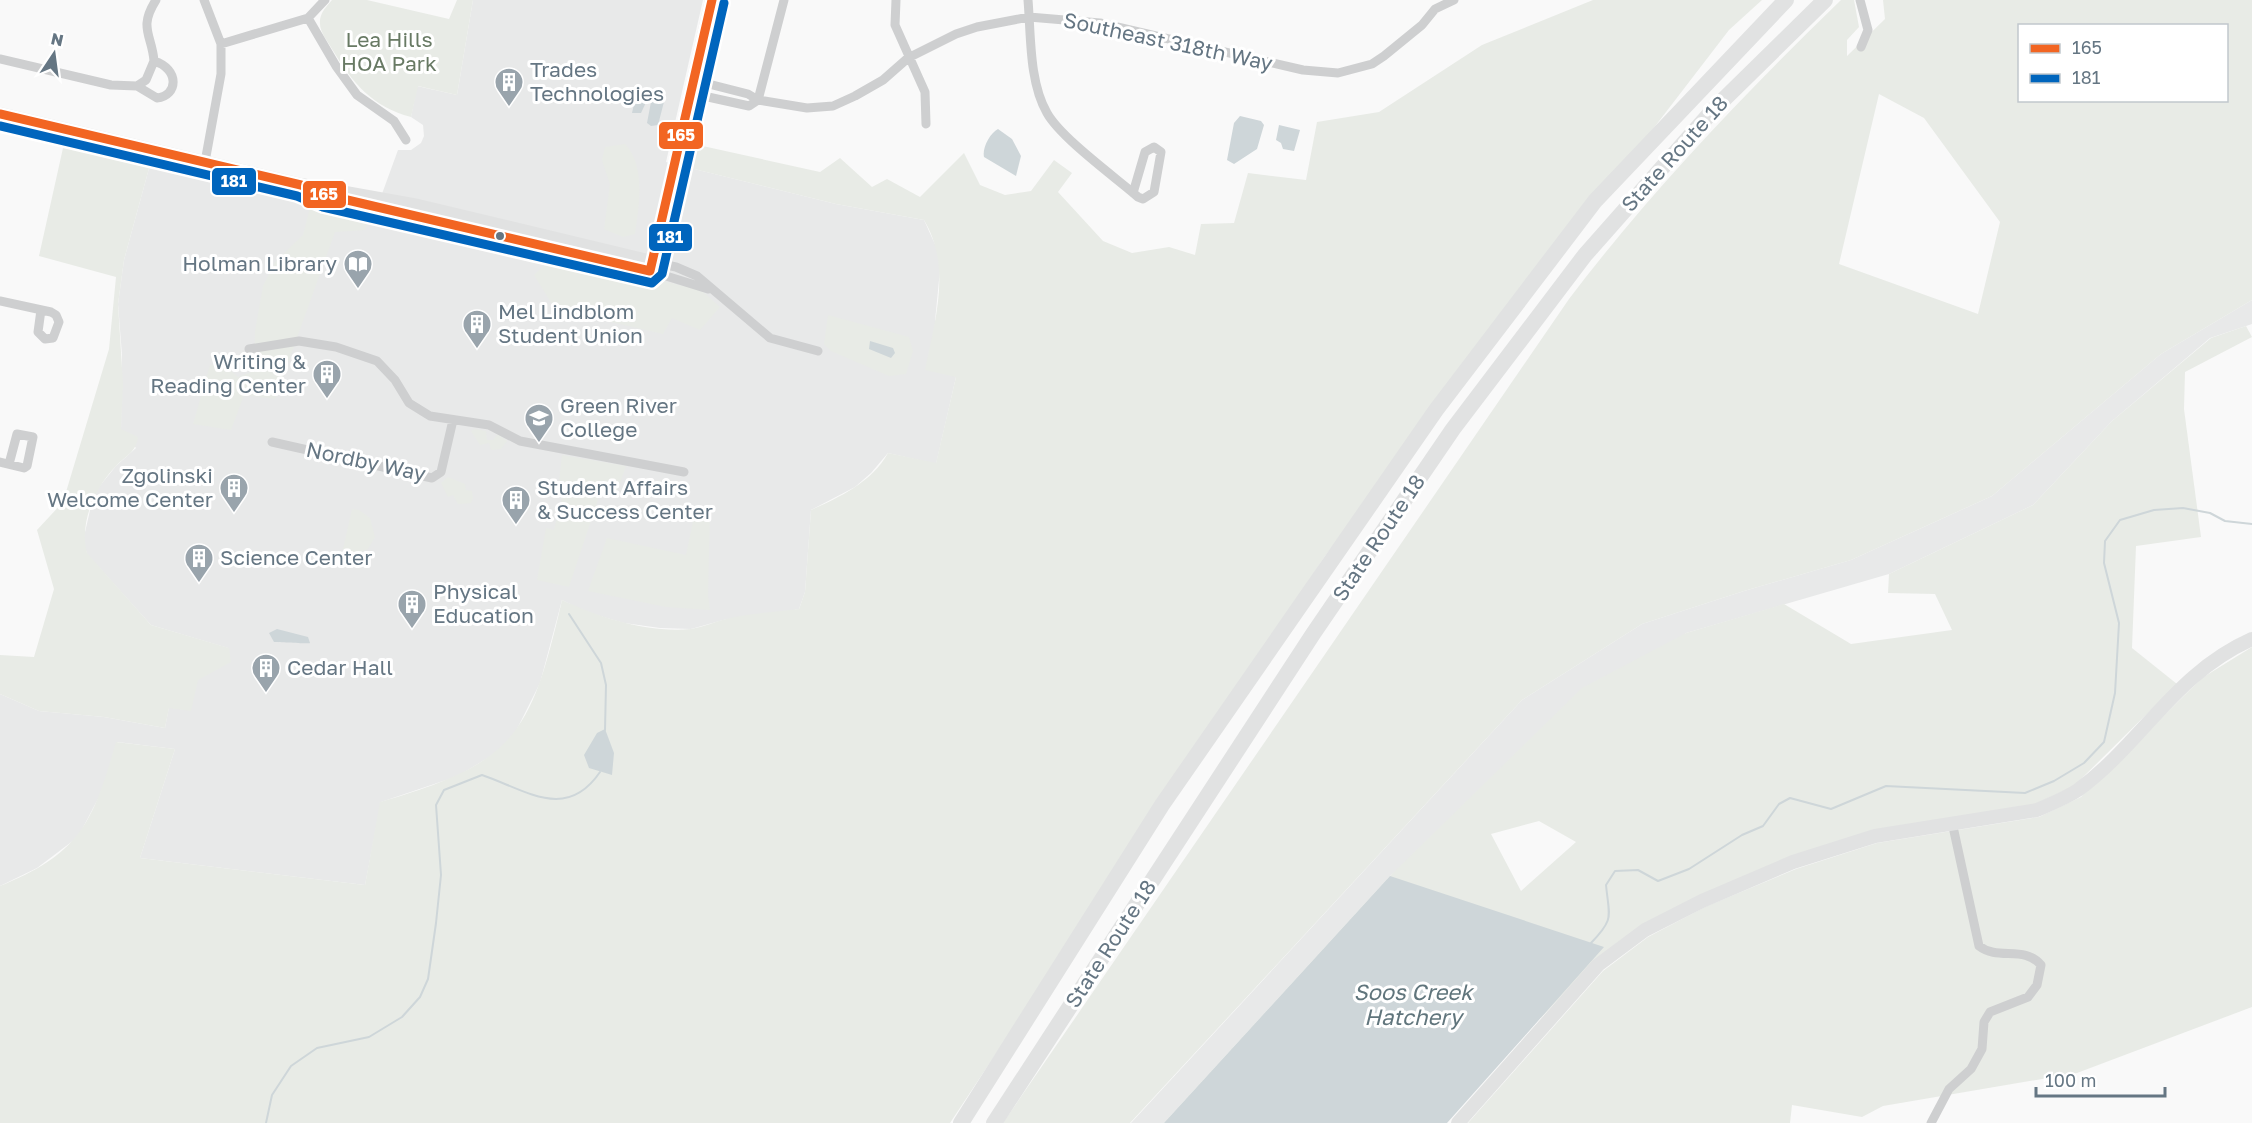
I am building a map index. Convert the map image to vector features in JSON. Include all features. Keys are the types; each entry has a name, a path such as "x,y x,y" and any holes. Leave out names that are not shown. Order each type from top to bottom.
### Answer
{"highway":[{"name":"State Route 18","path":"961,1123 1162,806 1449,392 1595,201 1786,0"},
{"name":"State Route 18","path":"994,1123 1313,634 1453,429 1592,246 1714,109 1824,0"}],"main road":[{"path":"0,114 301,184 418,206 651,266 712,0"},
{"path":"1458,1123 1598,965 1645,930 1702,901 1793,862 1875,836 2037,810 2077,791 2197,672 2252,639"}],"street":[{"path":"137,86 146,80 154,61 148,43 147,23 156,0"},
{"path":"204,0 221,44 219,93 205,162"},
{"path":"221,44 308,18 325,0"},
{"path":"758,100 784,0"},
{"path":"896,0 894,22 925,92 926,124"},
{"path":"1028,0 1037,86 1047,113 1066,135 1133,193 1143,199 1154,192 1161,152 1154,147 1144,152 1133,193"},
{"path":"1432,4 1454,0"},
{"path":"1861,3 1868,30 1861,47"},
{"name":"Southeast 318th Way","path":"691,87 749,106 758,100 807,108 833,106 883,80 908,58 967,30 1029,17 1100,24 1303,70 1338,73 1372,64 1384,56 1422,25 1432,4"},
{"path":"308,18 336,66 357,94 394,121 406,140"},
{"path":"0,59 111,85 137,86 157,98 165,95 173,81 171,70 166,65 154,61"},
{"path":"651,266 713,291 770,338 818,351"},
{"path":"0,301 41,310"},
{"path":"249,349 298,341 336,347 377,361 386,369 413,408 430,416 489,425 520,441 684,472"},
{"name":"Nordby Way","path":"272,442 432,478 441,472 453,420"},
{"path":"1931,1123 1949,1089 1971,1069 1982,1049 1984,1022 1990,1012 2028,997 2037,985 2041,964 2034,957 2019,952 1997,954 1979,946 1952,822"}],"shaded area":[{"name":"Green River College","path":"473,0 703,0 666,162 836,204 924,220 938,251 940,270 935,321 956,377 936,464 888,453 855,487 811,510 805,592 799,609 736,622 727,619 691,629 660,628 624,623 586,612 562,600 540,683 516,731 499,751 458,776 381,802 365,885 140,858 175,749 117,742 102,791 78,837 37,868 0,886 0,694 39,711 104,717 165,728 169,707 228,648 151,625 87,554 83,541 94,493 116,466 136,448 121,430 122,355 118,304 124,260 154,150 375,213 398,150 411,150 421,143 424,136 423,125 411,117 417,86 457,95"},
{"path":"2252,300 2252,324 2210,338 2112,421 2033,505 1889,574 1686,633 1390,876 1164,1123 1131,1123 1522,700 1642,624 1851,560 1992,496 2161,354"}],"green space":[{"name":"Lea Hills HOA Park","path":"332,0 367,0 449,19 457,0 473,0 457,95 418,86 411,117 397,113 374,100 347,72 321,30 323,11"},
{"path":"1593,0 1762,0 1729,30 1325,556 950,1123 0,1123 0,886 28,874 49,861 67,847 80,831 91,814 100,793 116,742 175,749 140,858 365,885 380,802 426,788 461,773 489,756 510,737 527,713 540,683 562,600 592,613 625,623 674,630 691,629 744,615 799,609 805,592 811,510 854,488 873,472 888,453 936,463 956,377 925,370 939,294 939,275 937,256 924,220 836,204 686,167 689,143 820,172 840,158 872,187 887,179 920,197 964,153 980,185 1005,195 1031,191 1054,160 1072,173 1058,192 1103,241 1132,253 1169,247 1195,255 1201,224 1234,223 1248,173 1306,180 1317,122 1379,112 1482,45"},
{"path":"1841,0 1854,0 1859,27 1847,40 1847,56 1885,19 1883,0 2252,0 2252,300 2161,354 1992,496 1851,560 1642,624 1522,700 1130,1123 1003,1123 1569,299 1632,220 1733,108","holes":["1879,94 1924,118 2000,222 1978,314 1839,264"]},
{"path":"67,130 154,150 124,260 118,304 123,384 121,429 138,437 133,450 109,474 96,494 87,517 85,541 87,553 151,625 229,648 231,662 198,680 191,711 169,708 165,728 104,717 39,711 0,694 0,655 34,657 54,589 37,530 63,502 109,349 116,277 39,256"},
{"path":"625,144 636,163 639,199 635,234 623,237 604,229 610,184 602,160 605,147"},
{"path":"312,200 371,214 365,230 335,232 275,399 244,395 231,430 193,424 210,365 223,364 238,377 254,371 255,331 263,286 275,262 303,235"},
{"path":"554,256 701,290 720,307 700,330 672,318 663,334 555,309 534,275"},
{"path":"828,315 909,337 913,351 906,374 889,376 831,351 824,344"},
{"path":"2246,326 2252,337 2185,372 2184,409 2201,537 2136,546 2132,648 2177,684 2074,786 2035,804 1874,831 1642,925 1594,961 1541,1018 1480,971 1164,1123 1390,876 1582,688 1686,633 1784,604 1851,644 1952,630 1935,594 1888,593 1889,574 2033,505 2112,421 2211,338","holes":["1539,821 1576,842 1521,891 1491,834"]},
{"path":"475,429 486,431 487,440 493,440 498,434 507,441 501,449 491,450 489,443 480,445 471,431"},
{"path":"562,455 626,466 616,495 601,491 569,587 537,580 546,528 554,530 566,483 559,481"},
{"path":"448,477 465,484 466,490 472,491 471,503 458,504 453,495 448,497 441,483"},
{"path":"696,507 710,510 708,595 710,610 666,607 588,591 607,538 686,555"},
{"path":"352,509 359,510 370,518 375,537 368,549 351,556 343,549"},
{"path":"2252,647 2252,1007 2077,1073 1883,1106 1862,1117 1792,1105 1790,1123 1468,1123 1603,971 1648,937 1705,907 1796,869 1877,843 2039,817 2081,797 2202,678"}],"water":[{"path":"640,91 660,94 665,98 658,125 651,126 647,123 651,102 649,96 641,113 632,113 636,95"},
{"path":"1240,116 1261,121 1264,125 1257,149 1234,164 1227,160 1234,123"},
{"path":"1279,125 1300,130 1294,151 1283,149 1281,143 1276,140"},
{"path":"998,129 1012,139 1021,156 1016,176 984,157 987,141"},
{"path":"870,341 893,348 895,353 891,358 869,349"},
{"path":"277,629 308,637 310,643 274,642 269,633"},
{"path":"605,729 614,753 612,775 589,768 584,755 597,733"},
{"name":"Soos Creek Hatchery","path":"1390,876 1604,947 1447,1123 1164,1123"}],"waterway":[{"path":"1591,943 1604,928 1609,917 1606,885 1615,871 1638,870 1658,881 1689,869 1742,835 1763,826 1779,804 1790,798 1831,809 1886,786 2025,793 2054,781 2084,763 2104,742 2115,693 2119,623 2104,563 2105,541 2120,520 2154,510 2183,508 2210,513 2225,521 2252,524"},
{"path":"569,614 601,663 606,685 605,730"},
{"path":"266,1123 272,1095 291,1066 317,1048 369,1037 402,1017 420,997 428,979 436,923 441,875 436,805 444,790 482,775 530,794 559,799 573,796 587,787 600,772"}],"transit line":[{"name":"165","path":"650,271 712,0"},
{"name":"181","path":"0,126 297,196 323,207 652,283 662,274 724,3"},
{"name":"165","path":"0,114 301,185 326,195 650,271"}],"place":[{"name":"Trades Technologies","path":"509,108"},
{"name":"Holman Library","path":"358,290"},
{"name":"Mel Lindblom Student Union","path":"477,350"},
{"name":"Writing & Reading Center","path":"327,400"},
{"name":"Green River College","path":"539,444"},
{"name":"Zgolinski Welcome Center","path":"234,514"},
{"name":"Student Affairs & Success Center","path":"516,526"},
{"name":"Science Center","path":"199,584"},
{"name":"Physical Education","path":"412,630"},
{"name":"Cedar Hall","path":"266,694"}]}
